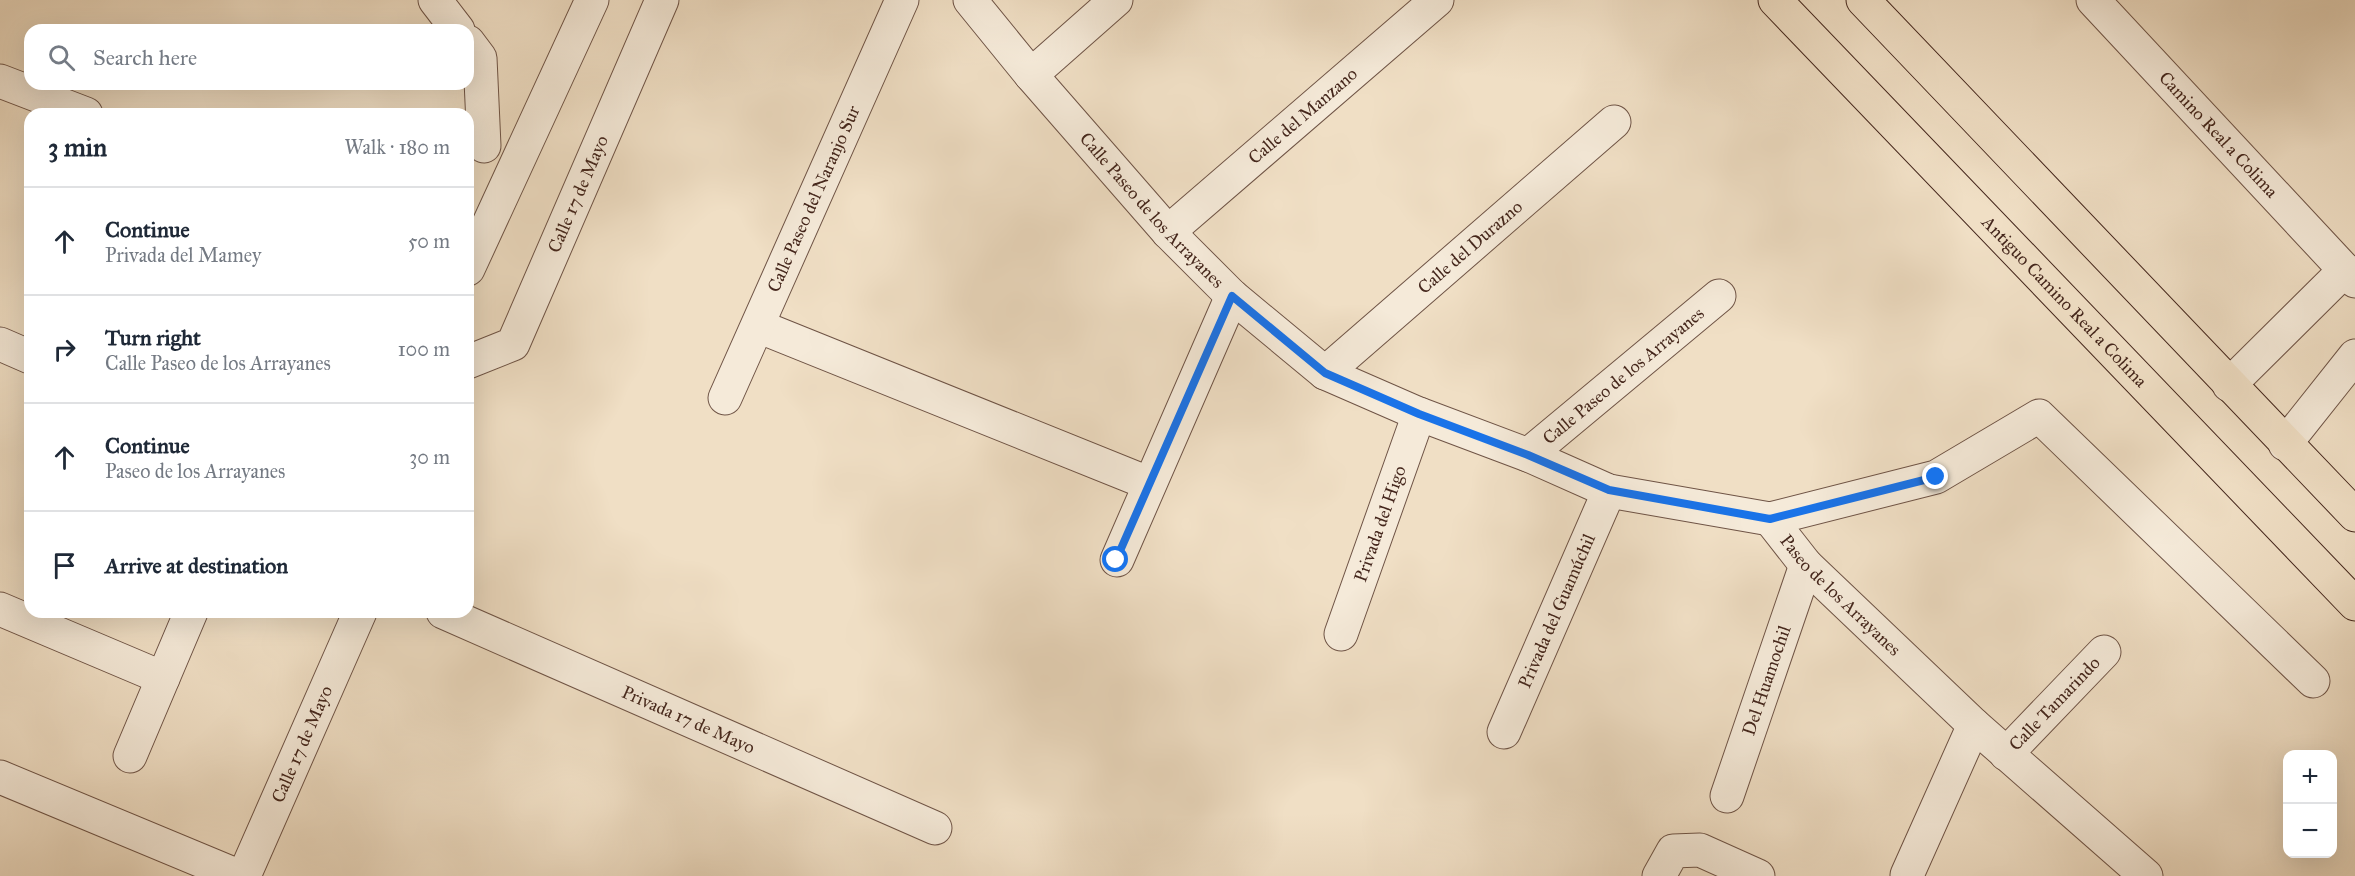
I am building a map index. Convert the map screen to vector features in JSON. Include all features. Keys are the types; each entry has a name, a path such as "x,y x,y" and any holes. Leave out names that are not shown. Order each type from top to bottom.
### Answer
{"main road":[{"name":"Antiguo Camino Real a Colima","path":"1775,0 2355,604"},
{"path":"1863,0 2355,515"}],"street":[{"path":"435,0 453,24"},
{"path":"474,255 592,0"},
{"name":"Calle 17 de Mayo","path":"474,360 513,344 662,0"},
{"name":"Calle Paseo del Naranjo Sur","path":"725,398 902,0"},
{"name":"Calle Paseo de los Arrayanes","path":"970,0 1031,75 1168,232 1232,296 1325,373 1419,414 1528,455 1609,490 1770,519"},
{"path":"1031,75 1116,0"},
{"name":"Calle del Manzano","path":"1168,232 1437,0"},
{"name":"Camino Real a Colima","path":"2093,0 2350,276 2229,385"},
{"path":"474,50 480,58 476,151 519,159"},
{"path":"0,81 70,108"},
{"name":"Calle del Durazno","path":"1325,373 1614,122"},
{"path":"1116,560 1232,296"},
{"name":"Calle Paseo de los Arrayanes","path":"1528,455 1719,296"},
{"path":"758,326 1148,483"},
{"path":"0,344 24,354"},
{"path":"2285,444 2355,356"},
{"name":"Privada del Higo","path":"1341,634 1419,414"},
{"name":"Paseo de los Arrayanes","path":"2146,876 1974,725 1806,565 1770,519 1936,477 2039,416 2313,681"},
{"name":"Privada del Guamúchil","path":"1504,732 1609,490"},
{"name":"Del Huamochil","path":"1727,796 1806,565"},
{"path":"0,609 163,678"},
{"path":"130,756 189,618"},
{"name":"Calle 17 de Mayo","path":"244,876 357,618"},
{"name":"Privada 17 de Mayo","path":"456,618 935,828"},
{"name":"Calle Tamarindo","path":"2006,754 2104,652"},
{"path":"1907,874 1974,725"},
{"path":"0,777 238,876"},
{"path":"1659,876 1673,851 1700,850 1758,876"}],"route":[{"path":"1116,560 1232,296 1325,373 1419,414 1528,455 1609,490 1770,519 1936,477"}]}
